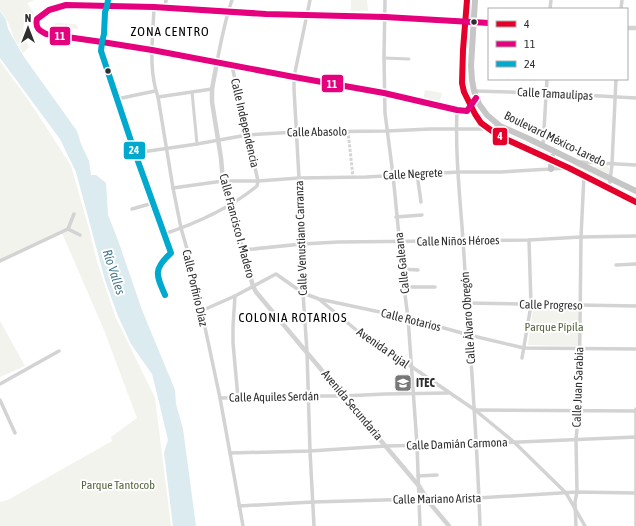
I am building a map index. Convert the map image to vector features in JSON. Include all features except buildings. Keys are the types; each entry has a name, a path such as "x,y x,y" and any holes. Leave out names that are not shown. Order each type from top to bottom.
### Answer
{"main road":[{"name":"Boulevard México-Laredo","path":"467,0 462,83 464,92 471,107 481,123 500,136 569,168 636,202"},
{"name":"Boulevard México-Laredo","path":"475,0 471,66 472,80 476,98 486,115 500,126 636,191"},
{"path":"551,169 552,151"}],"street":[{"path":"64,0 66,5"},
{"path":"108,0 105,12 104,34 101,51 135,153 171,253 159,266 158,278 166,295"},
{"path":"165,8 166,0"},
{"name":"Calle Francisco I. Madero","path":"232,0 227,12 217,62 212,89 212,102 223,181 252,286"},
{"name":"Calle Venustiano Carranza","path":"310,0 294,77 303,293 307,352 307,396 314,526"},
{"name":"Calle Galeana","path":"385,0 384,93 396,217 408,318 417,445 420,526"},
{"path":"476,98 467,111 445,108 384,93 217,62 152,50 46,34 39,31 36,24 37,19 49,10 66,5 154,7 227,12 385,17 488,23"},
{"name":"Calle Porfirio Díaz","path":"154,7 152,73 158,97 181,228 189,256 220,398 243,526"},
{"path":"384,58 409,59"},
{"name":"Calle Independencia","path":"232,66 258,181"},
{"path":"543,146 547,80"},
{"path":"609,189 612,164 616,80"},
{"path":"158,97 212,89"},
{"path":"117,99 156,91"},
{"name":"Calle Tamaulipas","path":"474,91 636,98"},
{"path":"192,92 197,144"},
{"name":"Calle Álvaro Obregón","path":"457,110 456,129 466,303 475,410 480,526"},
{"name":"Calle Abasolo","path":"135,153 247,136 296,132 488,129 500,126"},
{"path":"575,162 636,165"},
{"name":"Calle Negrete","path":"173,188 223,181 366,177 459,172 500,172 569,168"},
{"path":"417,174 421,202"},
{"name":"Calle Juan Sarabia","path":"576,526 576,439 579,410 581,237 584,176"},
{"path":"164,234 222,210 246,195 257,186 258,181"},
{"path":"132,209 153,203"},
{"path":"0,261 68,229 74,214"},
{"path":"396,217 422,215"},
{"path":"68,229 80,235"},
{"name":"Calle Niños Héroes","path":"243,250 338,242 529,240 636,236"},
{"path":"522,358 531,304 529,240"},
{"path":"616,265 636,264"},
{"path":"402,269 418,270"},
{"name":"Calle Rotarios","path":"201,311 235,296 276,274 303,293 319,299 408,318 524,348 636,349"},
{"name":"Avenida Secundaria","path":"252,286 419,486 428,501 449,526"},
{"path":"404,287 435,287"},
{"path":"235,296 233,337 238,398"},
{"name":"Avenida Pujal","path":"319,299 372,343 412,367 475,410 514,442 566,493 585,526"},
{"name":"Calle Progreso","path":"466,303 636,306"},
{"path":"0,384 59,351"},
{"name":"Calle Aquiles Serdán","path":"220,398 449,393"},
{"path":"0,400 14,433"},
{"path":"475,410 636,410 636,526"},
{"name":"Calle Damián Carmona","path":"230,453 636,437"},
{"path":"418,476 437,475"},
{"name":"Calle Mariano Arista","path":"239,506 419,499 428,501 577,492 636,493"}],"green space":[{"path":"0,0 33,0 27,3 34,13 26,17 24,22 24,32 29,47 23,53 14,38 8,22 0,10"},
{"path":"351,0 367,0 368,11 351,11"},
{"path":"55,23 75,24 78,29 55,27"},
{"path":"467,27 466,73 471,95 470,99 464,73"},
{"name":"Parque Tantocob","path":"0,61 31,104 71,166 97,262 115,316 155,398 171,526 0,526 0,502 8,500 112,441 111,437 137,418 104,330 62,233 0,262"},
{"path":"425,90 442,93 439,104 423,101"},
{"path":"499,130 548,153 549,156 499,133"},
{"path":"571,165 576,165 608,181 608,183"},
{"path":"604,165 609,168 609,174 595,168"},
{"name":"Parque Pípila","path":"533,309 578,309 578,346 528,345"},
{"path":"0,321 25,366 0,377"}],"water":[{"name":"Río Valles","path":"0,11 6,20 8,29 24,57 77,131 89,161 91,175 96,175 106,183 108,215 142,310 175,390 176,404 183,429 196,526 173,526 164,453 168,440 152,374 131,344 118,316 105,280 76,172 60,139 0,58"}],"tunnel":[{"path":"348,131 353,177"}],"transit line":[{"name":"24","path":"108,0 105,12 104,34 101,51 135,153 171,253 161,264 158,272 158,277 165,295"},
{"name":"4","path":"467,0 462,83 464,92 481,123 499,136 569,168 636,202"},
{"name":"11","path":"476,98 467,111 457,110 384,93 152,50 46,34 38,28 37,19 49,10 66,5 154,7 266,14 385,17 488,23"}],"place":[{"name":"ITEC","path":"403,383"}],"district":[{"name":"ZONA CENTRO","path":"170,31"},
{"name":"COLONIA ROTARIOS","path":"293,317"}]}
